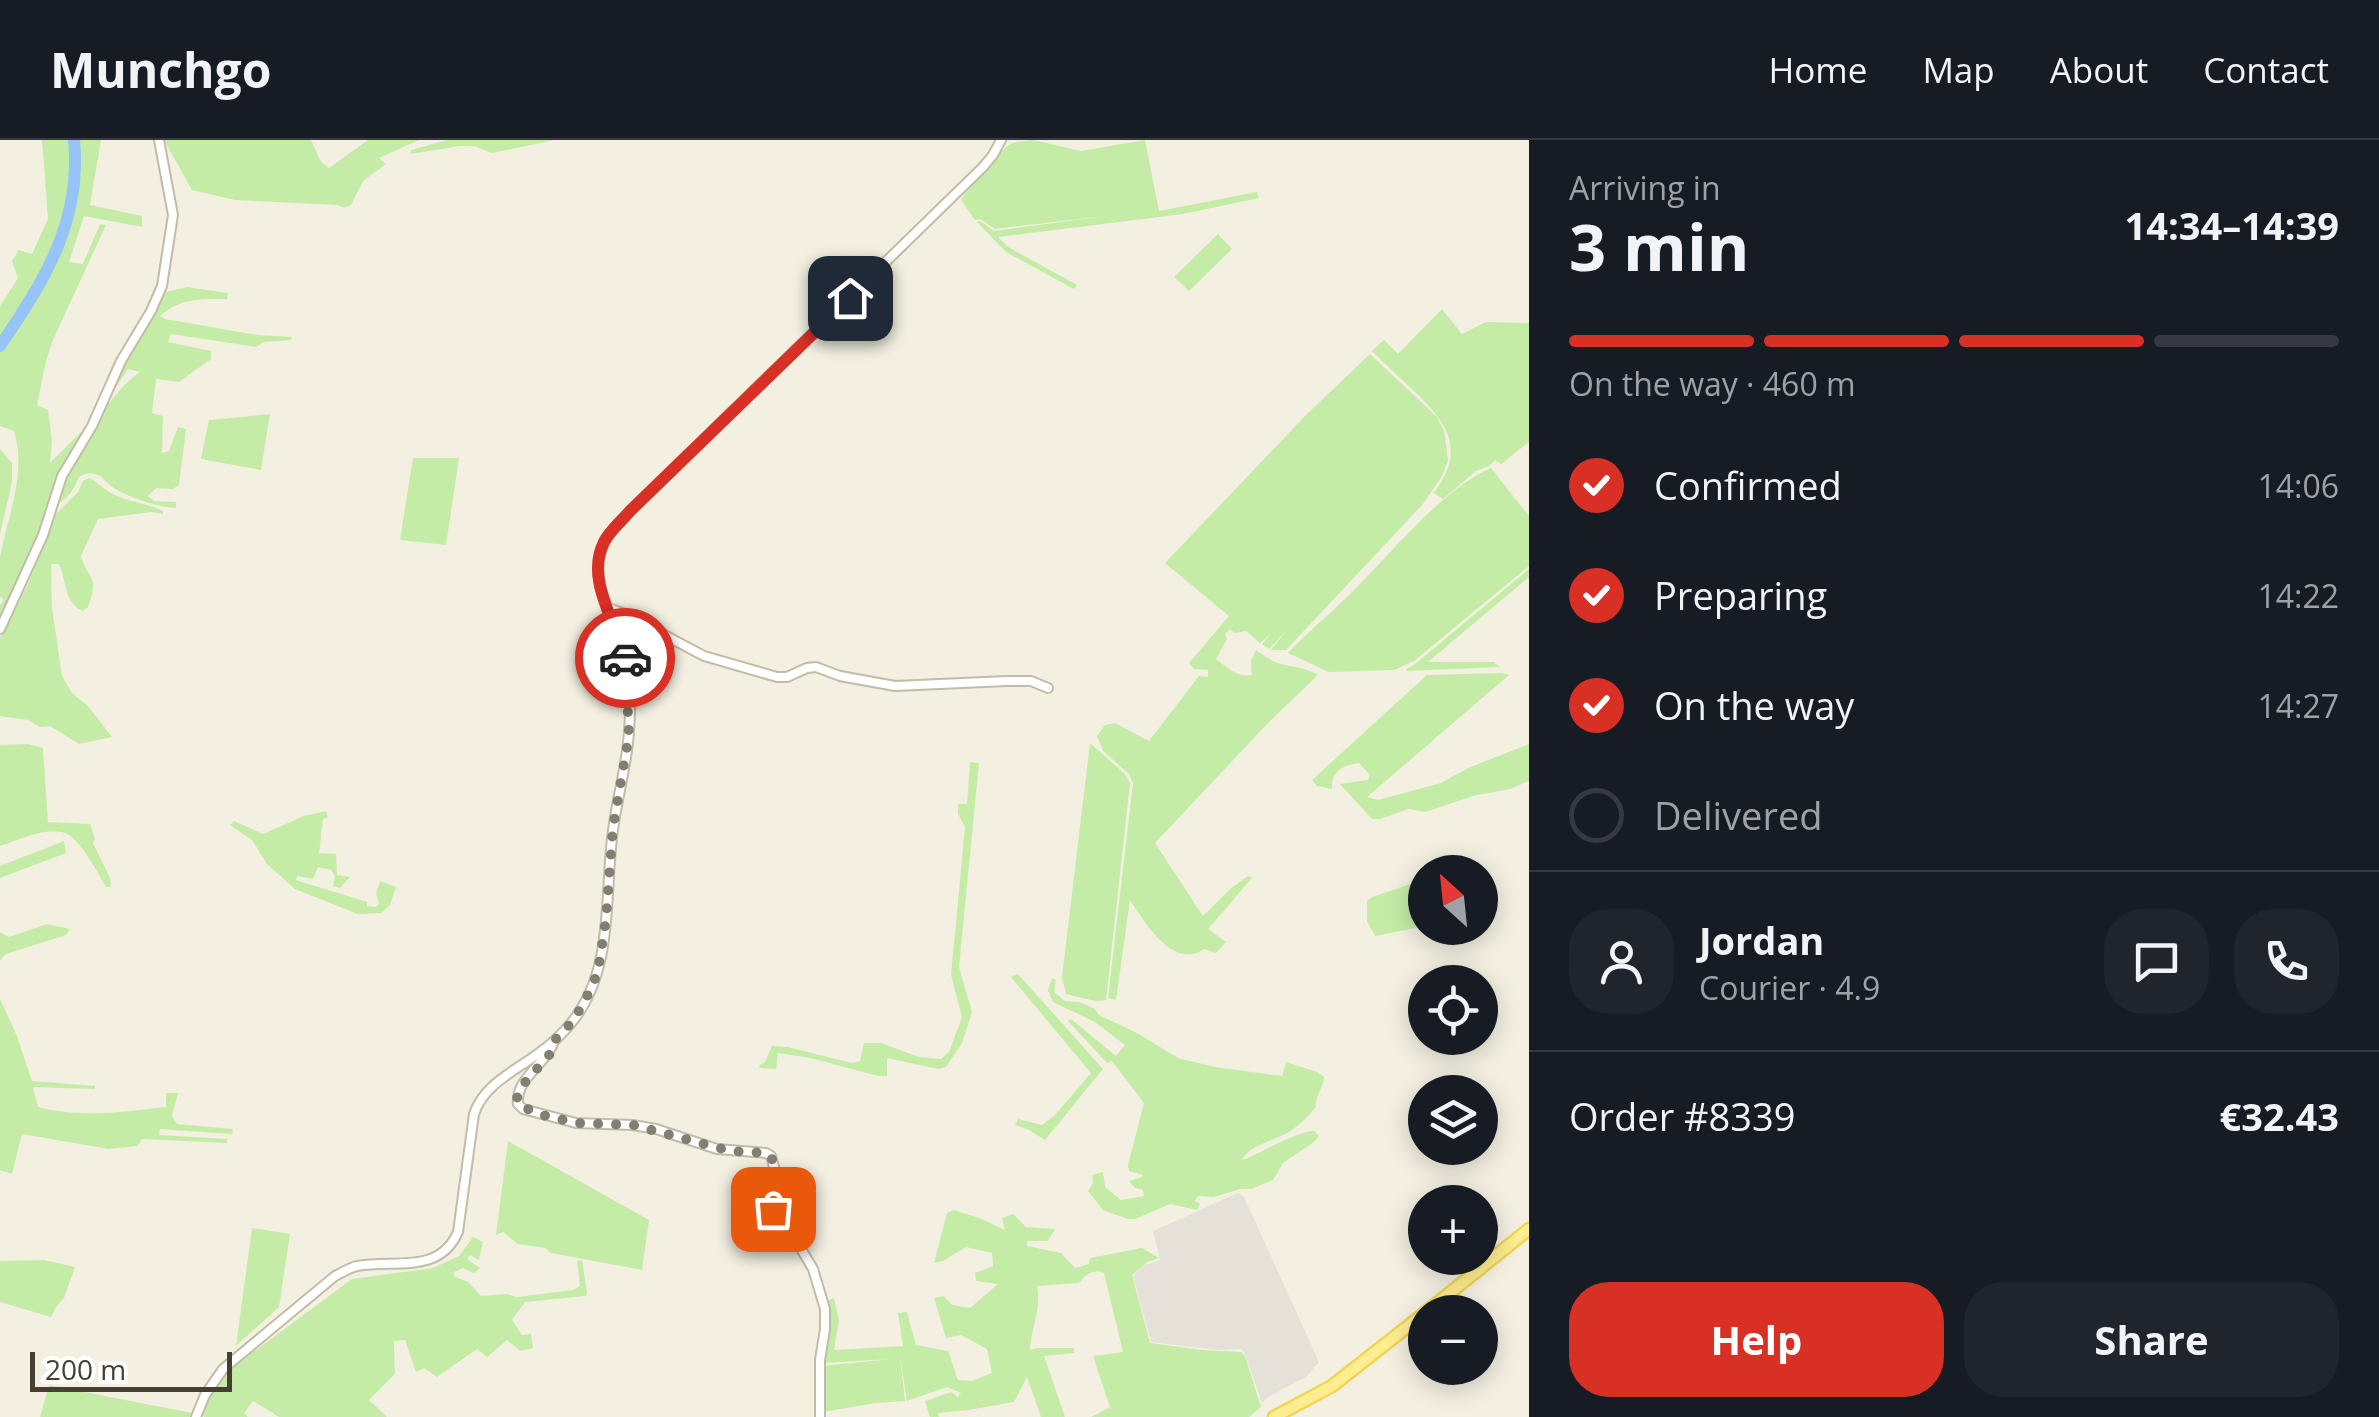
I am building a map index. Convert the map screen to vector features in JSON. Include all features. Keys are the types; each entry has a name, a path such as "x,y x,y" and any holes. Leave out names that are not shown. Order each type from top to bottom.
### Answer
{"main road":[{"path":"1447,1295 1529,1229"},
{"path":"1274,1417 1332,1386 1408,1326"}],"street":[{"path":"0,629 43,535 62,476 92,426 120,360 162,286 173,215 159,140"},
{"path":"196,1417 223,1369 335,1276 354,1266 434,1258 452,1246 458,1232 478,1103 493,1086 554,1041 580,1011 598,971 613,827 629,735 627,667 598,580 603,544 630,511 983,167 1001,140"},
{"path":"608,608 704,656 777,677 816,667 840,676 895,686 1007,680 1032,681 1048,688"},
{"path":"554,1041 550,1054 518,1092 518,1104 524,1108 576,1123 633,1125 717,1148 771,1156 774,1167 768,1199 813,1269 825,1309 820,1417"}],"shaded area":[{"path":"1238,1193 1244,1197 1319,1362 1307,1376 1262,1403 1241,1349 1151,1342 1133,1276 1143,1266 1160,1260 1153,1231"}],"green space":[{"path":"42,140 101,140 90,205 142,216 142,227 84,216 69,262 83,264 100,224 106,225 53,340 37,405 48,410 50,463 81,432 83,436 61,474 0,620 4,600 0,597 0,557 15,494 18,462 14,431 0,426 0,306 18,278 12,261 19,250 32,254 48,219"},
{"path":"164,140 311,140 321,162 329,168 368,140 419,140 379,158 386,164 363,181 351,205 345,208 235,200 192,190"},
{"path":"447,140 554,140 492,153 460,146 410,154 411,150"},
{"path":"1033,140 1081,151 1145,140 1159,211 1257,192 1259,198 1183,214 998,237 1008,247 1077,285 1074,289 1006,252 977,222 994,231 1106,216 995,229 980,219 975,220 961,200 1005,148"},
{"path":"1218,234 1232,249 1189,291 1174,277"},
{"path":"187,287 228,293 227,299 183,303 160,316 258,335 292,337 291,340 264,342 256,347 171,334 168,342 211,351 211,359 179,382 156,379 152,413 163,416 162,453 169,451 178,427 186,429 179,485 173,489 156,488 148,496 154,501 176,502 176,508 136,498 90,473 79,477 68,496 58,503 102,414 126,383 140,372 128,369 108,399 123,363 166,292"},
{"path":"1442,309 1462,334 1486,322 1529,323 1529,442 1501,464 1495,460 1476,471 1443,499 1434,493 1449,463 1449,437 1425,402 1372,351 1384,340 1398,354"},
{"path":"1370,354 1437,417 1444,430 1448,460 1442,476 1423,504 1286,650 1271,650 1287,630 1269,649 1262,644 1271,634 1260,643 1246,631 1235,633 1230,629 1225,634 1227,639 1216,659 1237,673 1252,675 1251,661 1256,650 1275,662 1318,675 1155,843 1203,916 1230,889 1248,876 1252,878 1208,929 1226,942 1216,953 1204,949 1181,954 1161,941 1130,900 1116,1000 1108,998 1133,783 1129,774 1103,751 1097,736 1105,725 1115,723 1149,741 1199,676 1208,677 1208,670 1194,669 1189,663 1229,616 1165,563"},
{"path":"270,414 261,470 201,459 209,420"},
{"path":"0,449 12,463 12,482 0,534"},
{"path":"413,458 459,458 446,545 400,540"},
{"path":"1491,468 1529,516 1529,566 1414,661 1394,670 1329,672 1288,653 1435,507"},
{"path":"89,478 117,496 157,508 163,514 98,519 81,556 93,583 88,607 83,611 72,603 59,564 51,564 52,608 62,676 72,693 88,706 112,737 79,744 50,726 0,716 0,638 29,582 55,515"},
{"path":"1529,569 1529,577 1428,662 1494,662 1500,667 1407,671 1406,669"},
{"path":"1427,675 1509,675 1367,797 1378,800 1441,783 1529,744 1529,781 1425,812 1408,809 1372,819 1340,784 1368,780 1370,775 1359,763 1340,770 1332,789 1317,786 1312,780"},
{"path":"1090,743 1130,783 1106,1000 1095,1001 1066,994 1062,977"},
{"path":"0,745 43,748 48,822 90,824 93,843 111,887 106,887 79,844 61,832 44,832 0,846"},
{"path":"970,762 979,763 959,967 972,1012 962,1043 946,1067 938,1069 887,1058 887,1076 878,1076 778,1053 776,1069 759,1068 772,1046 852,1063 860,1061 864,1043 881,1043 919,1057 941,1059 949,1052 962,1017 951,975 965,827 958,804 967,804"},
{"path":"326,811 319,853 336,854 337,875 350,877 340,888 333,886 335,876 331,870 318,867 313,879 297,876 296,880 375,907 379,904 376,893 380,881 396,887 390,905 381,913 358,914 295,889 267,864 252,840 230,825 234,821 263,834"},
{"path":"64,841 66,853 0,878 0,866"},
{"path":"1408,885 1408,929 1375,936 1367,921 1367,901"},
{"path":"47,924 70,929 66,935 6,954 0,960 0,932 9,937"},
{"path":"1018,974 1103,1069 1045,1140 1015,1125 1018,1119 1042,1125 1091,1073 1011,977"},
{"path":"1052,978 1056,980 1054,992 1065,1001 1095,1009 1099,1015 1178,1058 1282,1076 1286,1062 1324,1077 1316,1107 1305,1119 1286,1134 1252,1149 1242,1159 1299,1134 1314,1131 1319,1136 1283,1163 1273,1180 1214,1197 1198,1196 1197,1210 1170,1204 1127,1219 1103,1210 1088,1191 1092,1175 1103,1172 1105,1187 1121,1200 1144,1196 1143,1190 1129,1181 1143,1175 1129,1171 1128,1165 1144,1103 1112,1061 1107,1063 1068,1021 1071,1019 1116,1056 1125,1045 1095,1022 1053,1002 1048,990"},
{"path":"0,999 32,1081 95,1086 33,1087 38,1107 86,1113 134,1111 166,1107 166,1093 178,1093 172,1116 177,1124 233,1129 232,1134 160,1129 159,1135 227,1139 227,1143 142,1139 137,1146 109,1149 22,1134 12,1174 0,1170"},
{"path":"508,1141 649,1220 642,1270 551,1253 545,1248 518,1244 503,1232 496,1235"},
{"path":"954,1210 1005,1230 1002,1218 1013,1214 1026,1227 1055,1229 1048,1241 1027,1241 1027,1246 1061,1253 1075,1268 1089,1264 1090,1258 1142,1248 1159,1258 1132,1275 1150,1343 1241,1352 1261,1407 1249,1417 1091,1417 1110,1407 1093,1356 1123,1352 1104,1273 1096,1272 1079,1283 1037,1286 1030,1350 1074,1348 1074,1353 1044,1356 1065,1417 1041,1417 1027,1377 1014,1402 930,1417 925,1401 951,1392 958,1397 961,1393 947,1387 907,1401 900,1357 905,1401 823,1412 822,1366 891,1359 823,1363 829,1327 826,1301 834,1298 839,1321 834,1350 903,1346 898,1313 907,1312 916,1345 948,1351 958,1380 972,1381 992,1373 987,1349 961,1335 946,1338 934,1298 944,1296 952,1305 970,1308 998,1284 976,1281 975,1273 993,1266 992,1253 966,1247 934,1263 947,1213"},
{"path":"252,1228 290,1234 279,1307 236,1346"},
{"path":"473,1237 483,1242 479,1260 470,1255 467,1259 480,1268 474,1273 463,1268 454,1272 455,1277 468,1282 481,1296 517,1297 573,1290 580,1286 577,1261 582,1260 586,1296 525,1302 512,1320 522,1335 531,1334 533,1348 520,1351 507,1340 487,1357 477,1349 437,1377 424,1368 416,1372 405,1340 394,1341 395,1374 369,1400 387,1417 279,1417 253,1401 244,1413 248,1417 204,1417 209,1397 229,1370 352,1279 433,1268 459,1256"},
{"path":"44,1260 75,1267 64,1298 51,1317 0,1302 0,1261"},
{"path":"49,1385 192,1413 190,1417 40,1417"}],"waterway":[{"path":"0,346 45,274 66,224 75,170 74,140"}],"way so far":[{"path":"625,658 629,735 613,827 598,971 574,1020 521,1087 518,1104 538,1114 576,1123 633,1125 730,1151 766,1153 774,1161 767,1192 773,1209"}],"route":[{"path":"625,658 598,580 603,544 630,511 850,298"}]}
